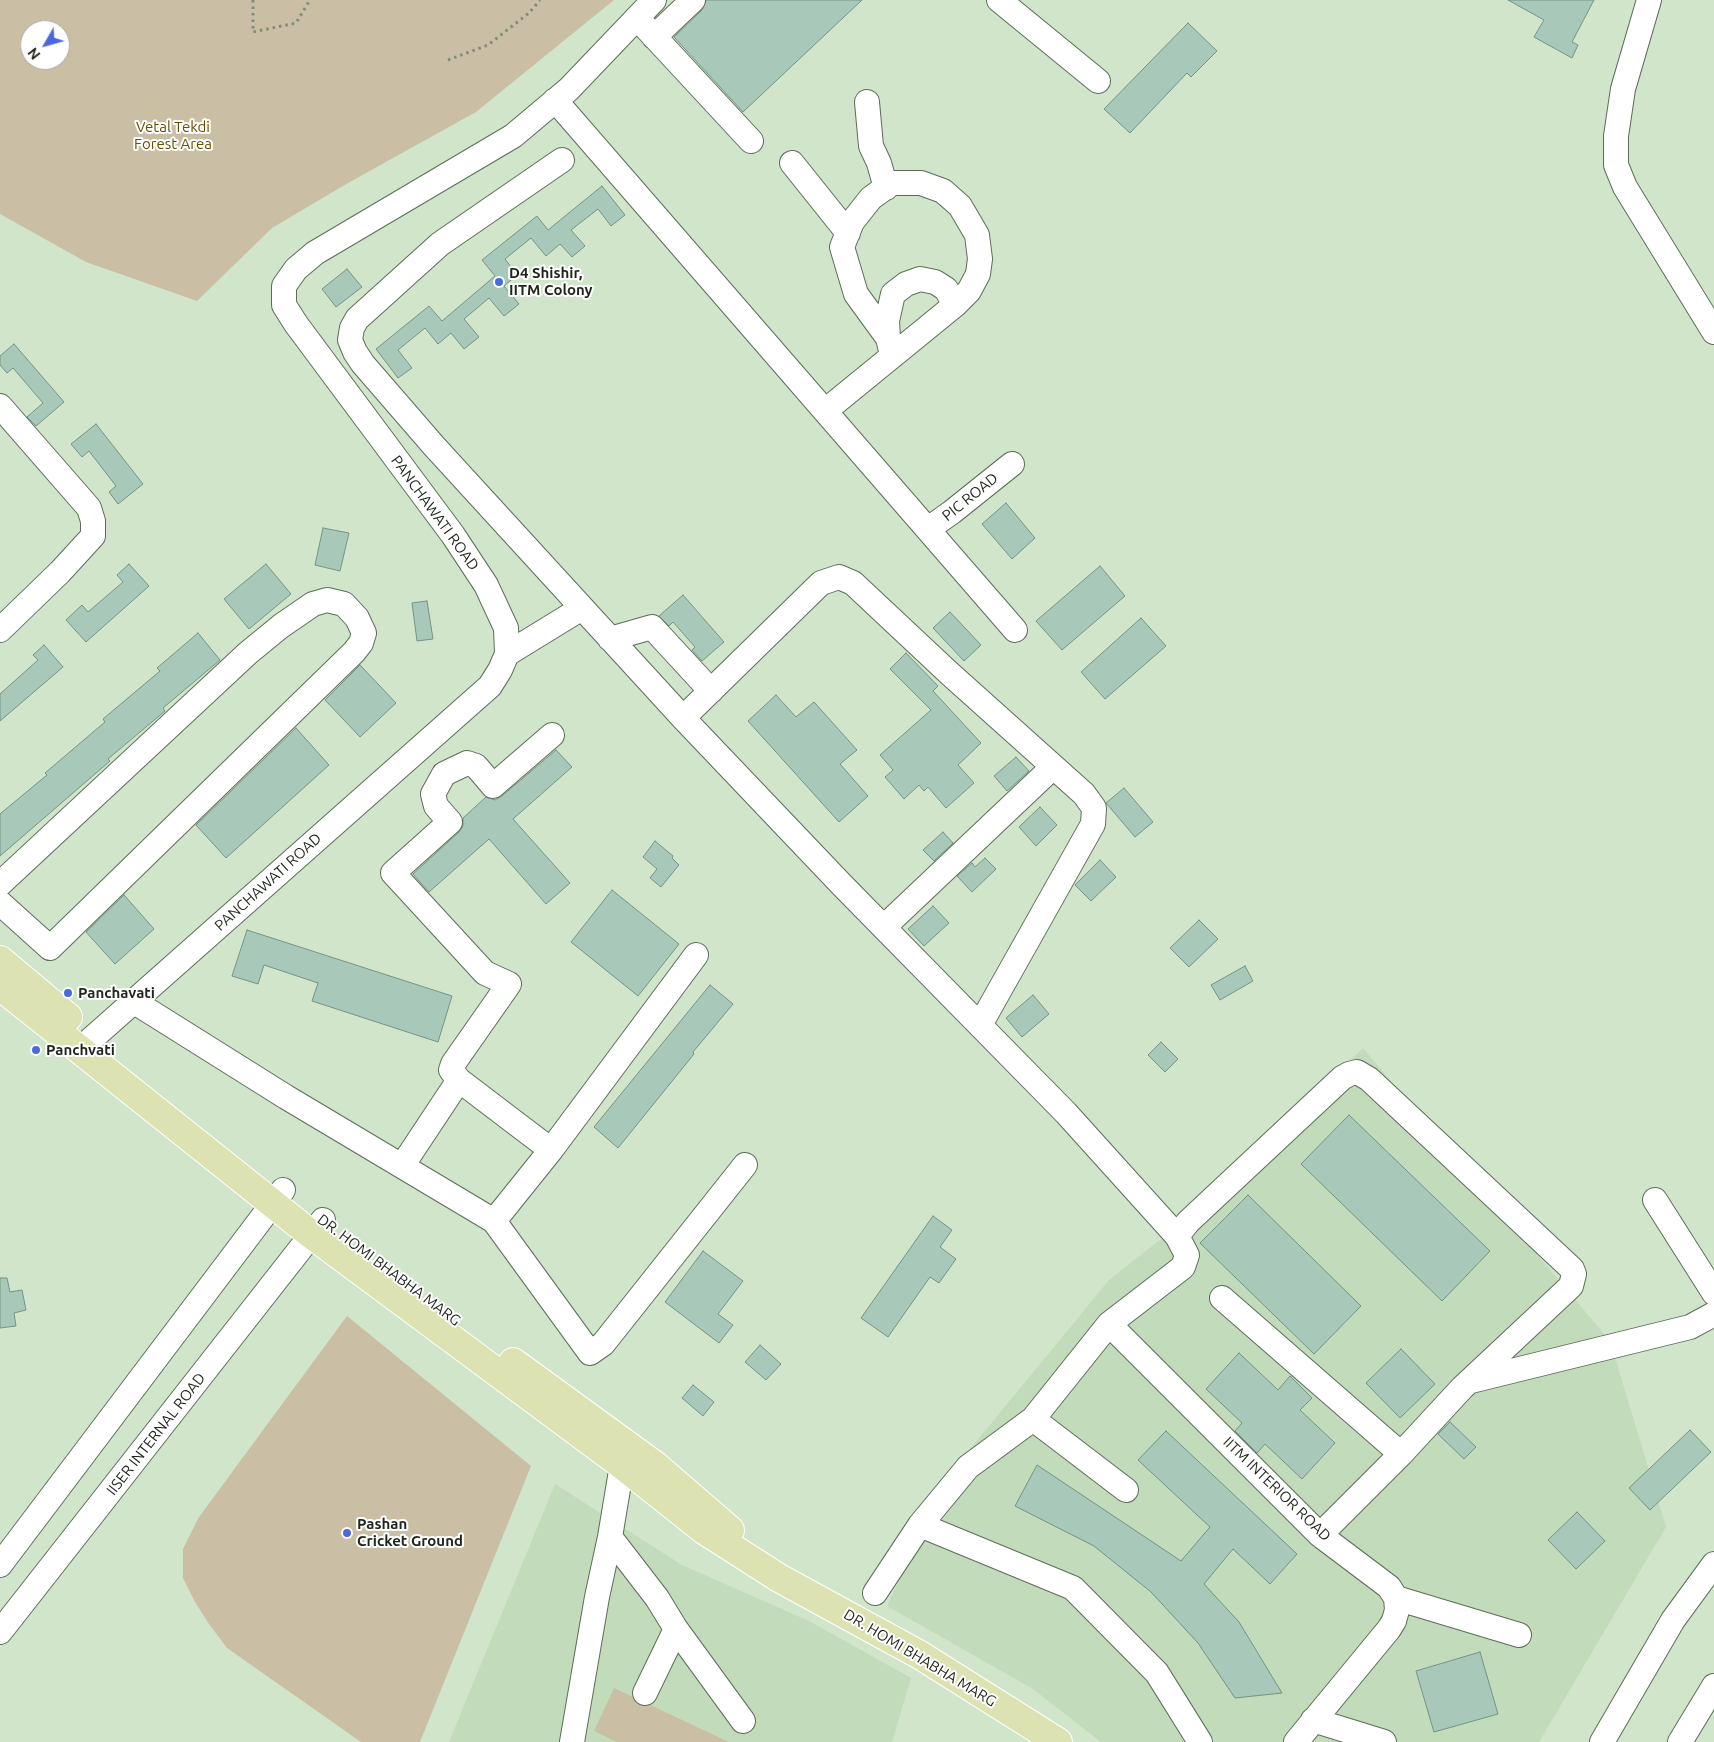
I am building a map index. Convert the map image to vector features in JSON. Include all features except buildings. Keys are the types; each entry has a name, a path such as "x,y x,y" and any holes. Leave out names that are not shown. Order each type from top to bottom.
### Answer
{"main road":[{"name":"DR. HOMI BHABHA MARG","path":"0,960 86,1044"},
{"name":"DR. HOMI BHABHA MARG","path":"0,986 86,1044 318,1227 451,1317 622,1453 656,1466 715,1516 779,1578 920,1654 1058,1742"}],"street":[{"name":"PANCHAWATI ROAD","path":"86,1044 490,686 507,654 506,628 486,585 453,535 296,324 284,306 284,286 296,269 316,253 513,136 569,89 654,0"},
{"path":"654,37 693,0"},
{"path":"999,0 1098,81"},
{"path":"1648,0 1624,89 1616,136 1616,165 1626,187 1714,332"},
{"path":"637,18 751,141"},
{"path":"555,100 1015,630"},
{"path":"867,102 871,146 879,163 886,188"},
{"path":"562,160 440,244 357,319 352,328 350,340 355,352 362,364 434,446 683,718 1066,1113 1182,1246"},
{"path":"792,163 848,233"},
{"path":"825,411 890,347 955,305 969,291 978,274 980,259 977,235 960,206 943,191 921,183 892,183 871,198 852,222 842,246 856,294 890,347"},
{"path":"890,347 887,321 894,294 906,284 920,279 935,282 946,289 955,305"},
{"path":"0,406 89,508 93,521 93,536 60,572 0,630"},
{"name":"PIC ROAD","path":"928,529 1012,464"},
{"path":"683,718 821,582 839,577 853,583 949,673 1084,794 1094,812 1094,824 980,1025"},
{"path":"0,884 248,653 281,626 313,604 327,600 344,604 357,618 364,633 361,643 354,652 50,948 0,902"},
{"path":"507,654 582,608"},
{"path":"610,638 652,627 710,691"},
{"path":"551,1150 459,1080 451,1070 452,1064 508,984 486,973 393,874 450,822 436,806 433,794 444,774 467,763 476,766 494,786 552,734"},
{"path":"420,748 444,774"},
{"path":"884,927 1053,767"},
{"path":"494,1220 551,1150 696,955"},
{"path":"134,1002 226,1061 494,1220 590,1352 603,1344 746,1165"},
{"path":"875,1593 920,1525 968,1467 1032,1418 1109,1324 1183,1267 1182,1246 1188,1222 1342,1078 1357,1072 1363,1074 1568,1264 1574,1274 1571,1286 1470,1381 1401,1454 1320,1535"},
{"path":"402,1166 459,1080"},
{"path":"0,1565 278,1197"},
{"path":"1655,1200 1714,1292"},
{"name":"IISER INTERNAL ROAD","path":"0,1632 318,1227"},
{"path":"1222,1298 1401,1454"},
{"path":"1470,1381 1690,1328 1714,1314"},
{"name":"IITM INTERIOR ROAD","path":"1109,1324 1320,1535 1389,1587 1396,1598"},
{"path":"1032,1418 1126,1490"},
{"path":"572,1742 596,1597 610,1537 622,1453"},
{"path":"920,1525 1073,1588 1157,1674 1200,1742"},
{"path":"610,1537 657,1598 676,1629 743,1721"},
{"path":"1602,1742 1672,1620 1714,1564"},
{"path":"1296,1742 1389,1629 1394,1621 1397,1610 1396,1598 1519,1635"},
{"path":"645,1693 676,1629"},
{"path":"1680,1742 1714,1686"},
{"path":"1313,1720 1384,1742"}],"path":[{"path":"253,0 253,32 296,23 310,0"},
{"path":"448,60 488,45 529,13 540,0"}],"shaded area":[{"path":"1363,1048 1610,1341 1666,1527 1539,1742 1101,1742 1033,1689 887,1606 948,1476 1109,1280 1207,1203"},
{"path":"555,1484 682,1565 809,1621 911,1678 892,1742 449,1742"}],"green space":[{"name":"Vetal Tekdi Forest Area","path":"0,0 614,0 476,112 348,183 272,228 197,301 86,262 0,214"},
{"name":"Pashan Cricket Ground","path":"347,1316 531,1466 420,1742 361,1742 227,1648 195,1602 183,1578 183,1549 199,1517"},
{"path":"614,1688 729,1742 617,1742 594,1731"}],"place":[{"name":"D4 Shishir, IITM Colony","path":"499,282"},
{"name":"Panchavati","path":"68,993"},
{"name":"Panchvati","path":"36,1050"},
{"name":"Pashan Cricket Ground","path":"347,1533"}]}
